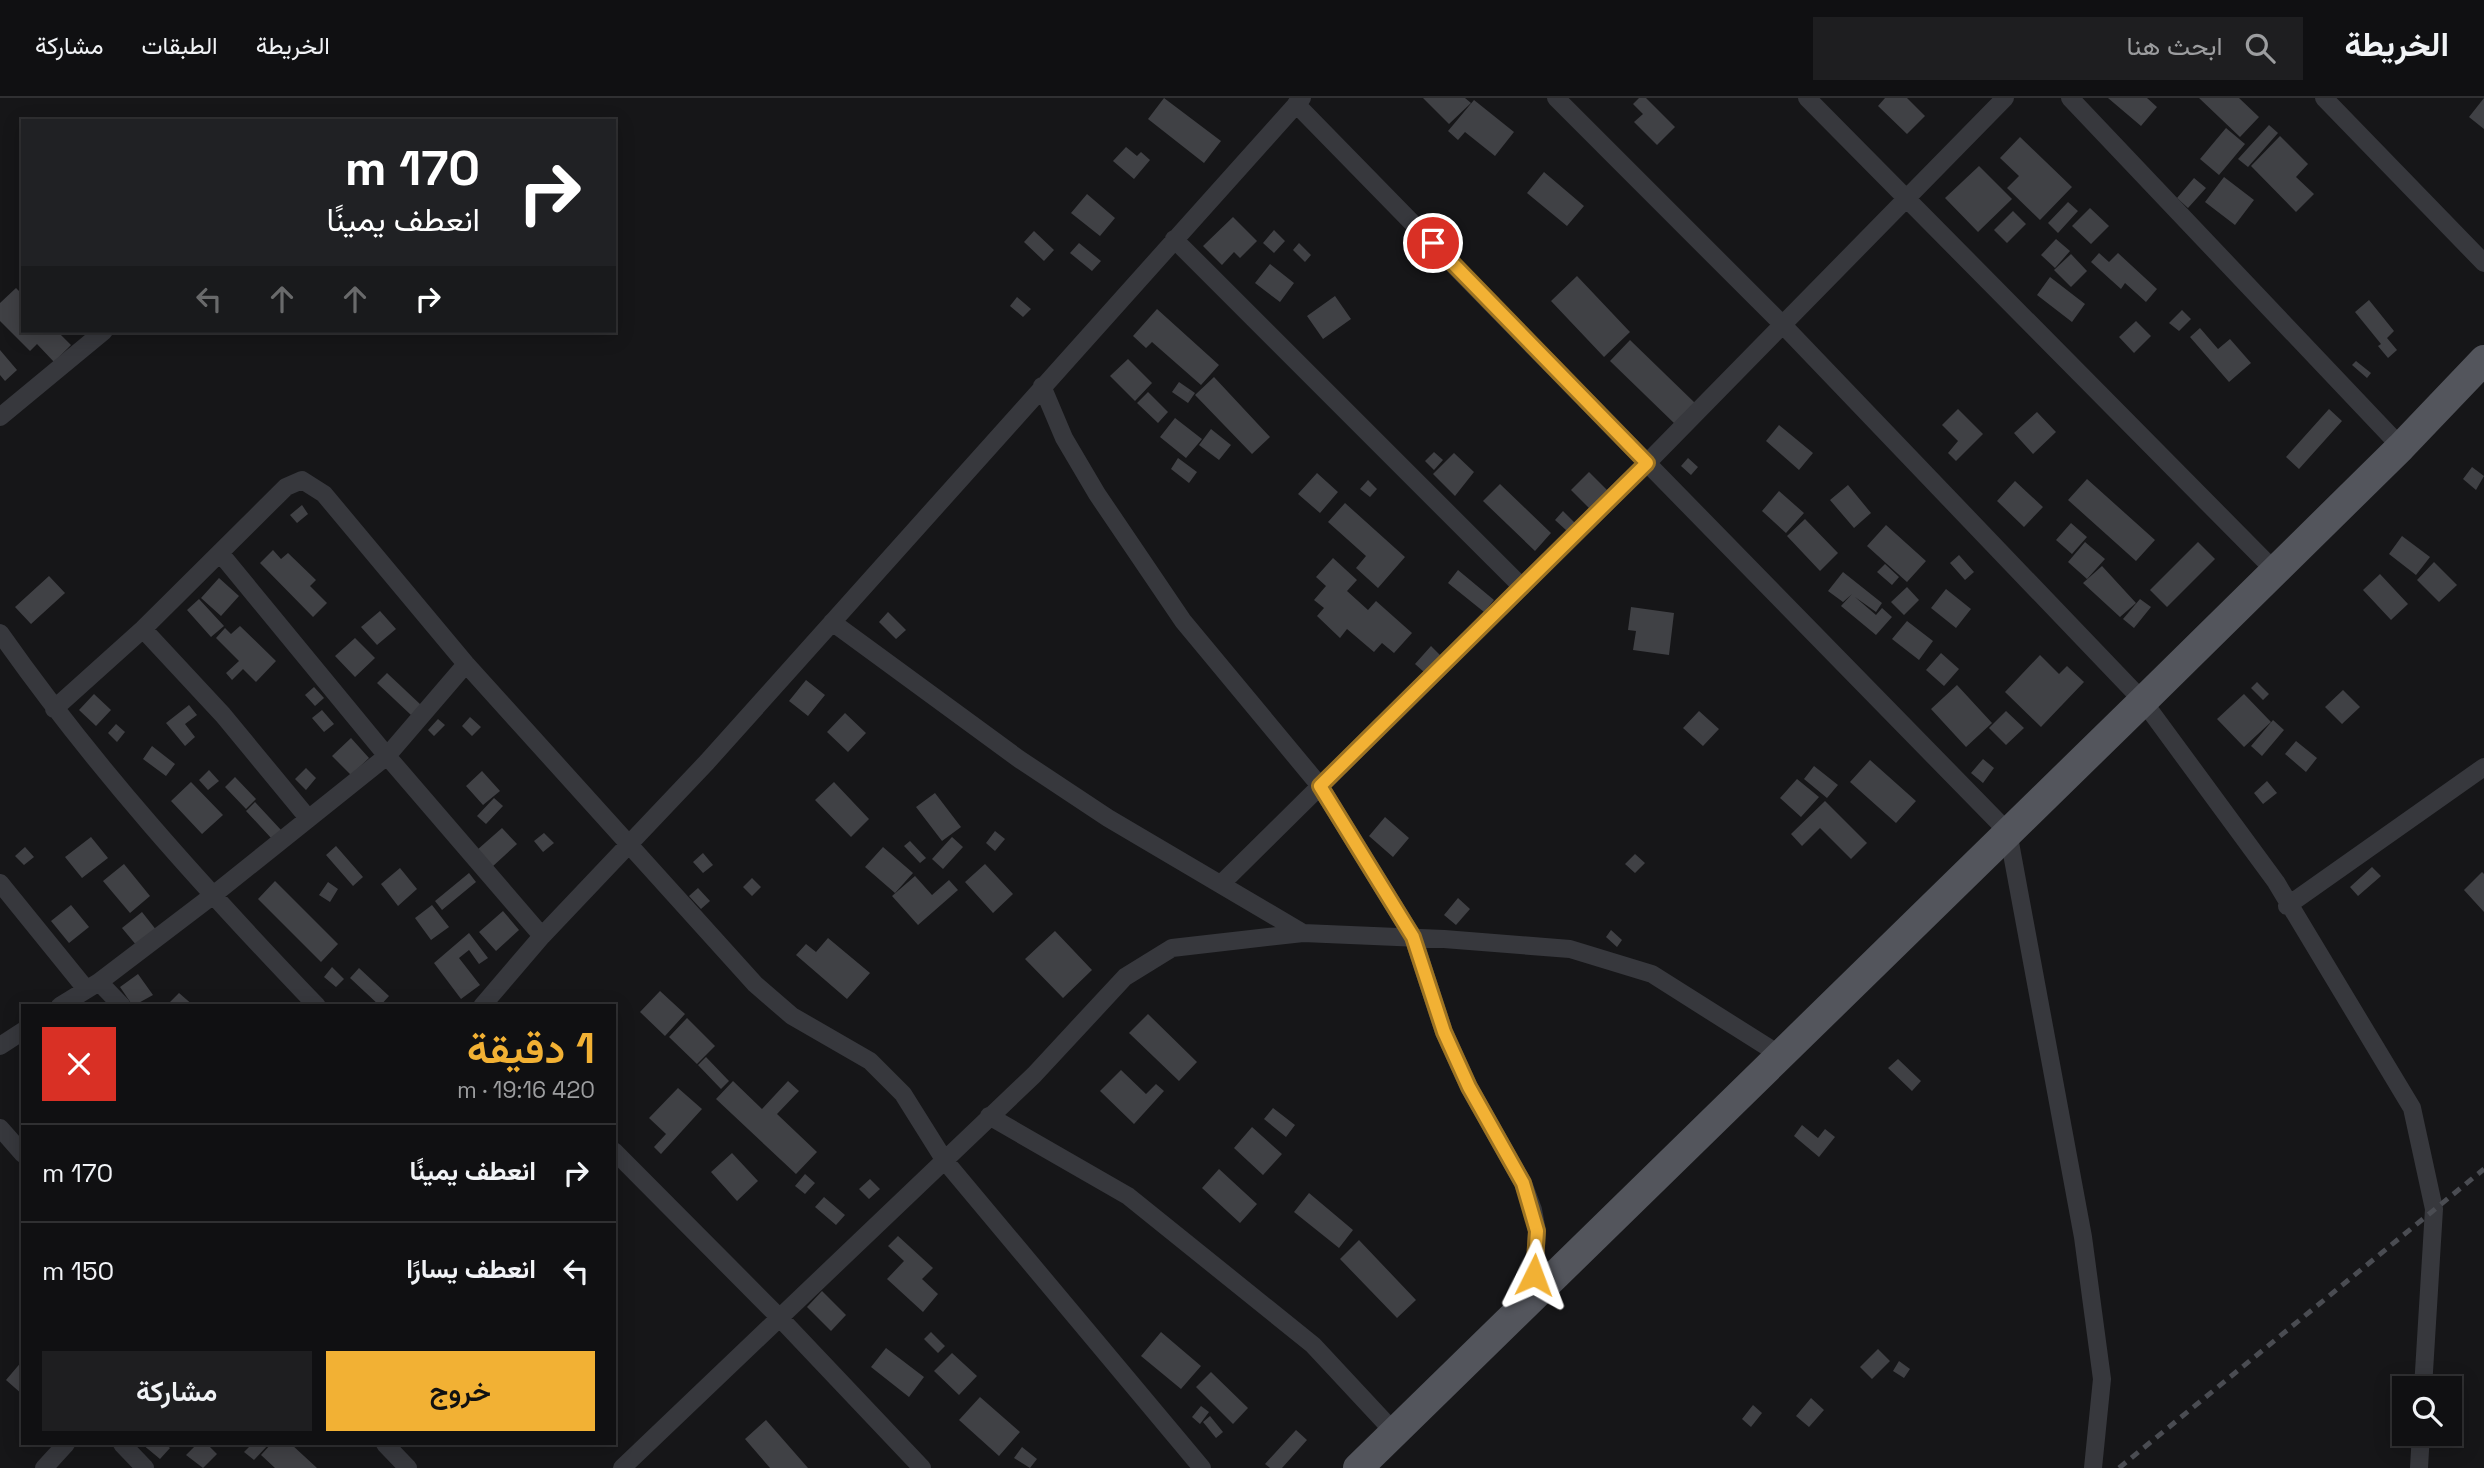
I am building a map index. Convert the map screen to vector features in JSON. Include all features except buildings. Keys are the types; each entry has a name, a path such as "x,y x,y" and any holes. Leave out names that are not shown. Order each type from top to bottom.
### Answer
{"main road":[{"path":"1358,1468 2143,701 2401,447 2484,360"}],"street":[{"path":"1556,98 1783,325 2143,701 2276,882 2287,906 2413,1108 2434,1209 2424,1376"},
{"path":"1807,98 2275,571"},
{"path":"1221,884 1647,463 2005,98"},
{"path":"2070,98 2401,447"},
{"path":"2324,98 2484,263"},
{"path":"484,1004 542,936 707,762 1299,101 1647,463 2008,832 2087,1263 2102,1379 2094,1468"},
{"path":"1174,239 1522,587"},
{"path":"0,416 102,333"},
{"path":"1042,386 1064,438 1097,494 1183,621 1320,786 1413,937 1444,1032 1469,1087 1523,1183 1533,1210 1537,1231 1533,1297"},
{"path":"54,709 143,629 286,487 302,480 324,494 466,664 627,846 755,984 792,1016 870,1061 903,1094 945,1161 1202,1468"},
{"path":"220,553 387,756 542,936"},
{"path":"832,622 1019,759 1108,818 1303,933"},
{"path":"143,629 223,715 308,818"},
{"path":"0,633 54,709 212,896 315,1004"},
{"path":"63,1004 93,985 212,896 387,756 466,664"},
{"path":"2287,906 2484,767"},
{"path":"0,883 93,985 119,1004"},
{"path":"622,1468 778,1316 1034,1075 1125,977 1172,948 1303,933 1413,937 1570,949 1652,974 1780,1055"},
{"path":"0,1045 21,1032"},
{"path":"989,1116 1128,1196 1313,1345 1395,1433"},
{"path":"0,1128 21,1152"},
{"path":"616,1153 778,1316 922,1468"},
{"path":"44,1468 65,1445"},
{"path":"123,1445 145,1468"},
{"path":"386,1445 408,1468"},
{"path":"2419,1468 2420,1446"}],"railway":[{"path":"2119,1468 2484,1169"}],"route":[{"path":"1433,243 1647,463 1320,786 1371,864 1413,937 1444,1032 1469,1087 1523,1183 1537,1231 1534,1275"}]}
